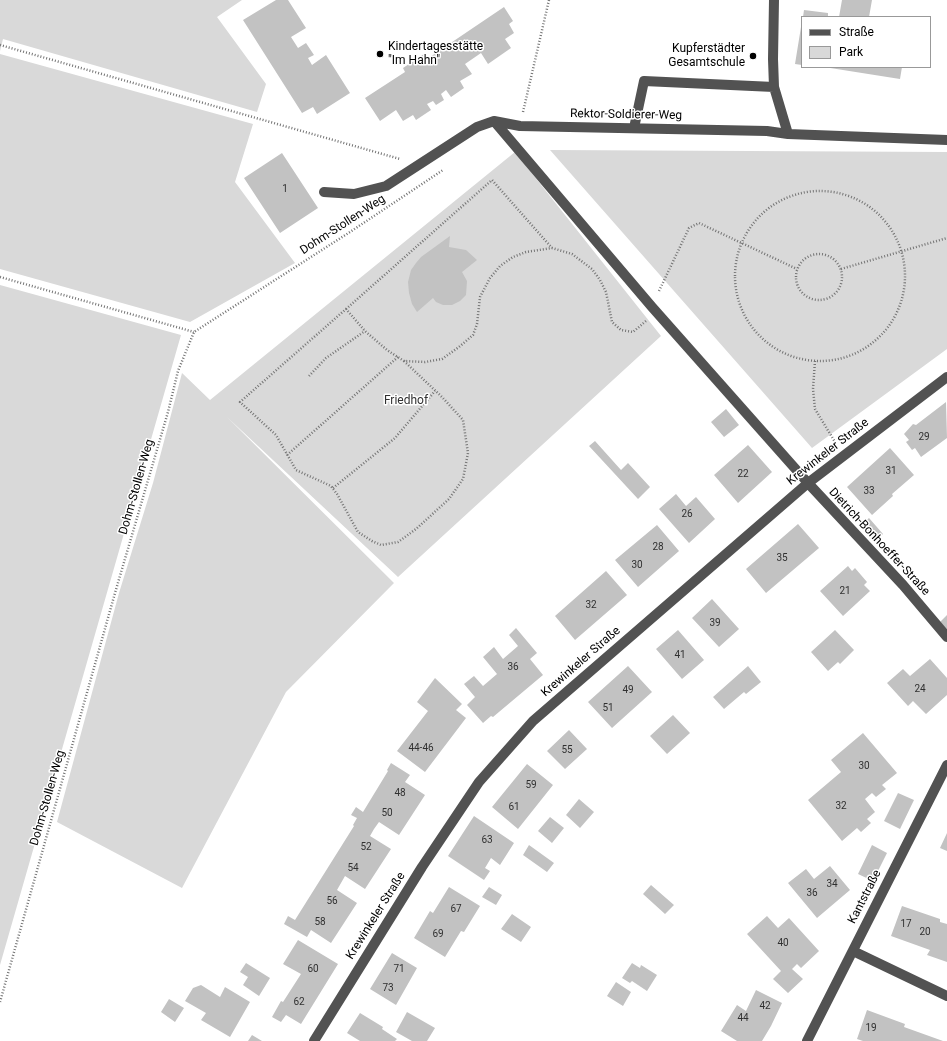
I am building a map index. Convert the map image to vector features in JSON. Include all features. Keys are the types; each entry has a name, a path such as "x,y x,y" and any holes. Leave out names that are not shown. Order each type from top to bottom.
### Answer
{"street":[{"path":"774,0 774,87 788,134"},
{"path":"634,128 644,81 774,87"},
{"name":"Rektor-Soldierer-Weg","path":"324,192 354,194 386,186 477,127 494,122 520,126 767,131 788,134 947,140"},
{"name":"Dietrich-Bonhoeffer-Straße","path":"494,122 652,307 947,637"},
{"name":"Krewinkeler Straße","path":"314,1041 422,867 479,782 533,721 808,483 947,377"},
{"name":"Kantstraße","path":"807,1041 947,764"},
{"path":"853,951 947,996"}],"path":[{"path":"520,126 549,0"},
{"path":"0,45 420,164"},
{"name":"Dohm-Stollen-Weg","path":"0,1002 168,412 178,371 194,332 350,232 449,166"},
{"path":"346,309 365,331 387,350 404,361 463,420 468,453 463,479 449,499 416,529 398,542 381,545 358,532 338,494 333,488 296,470 276,435 240,402 492,180 552,248"},
{"path":"825,190 851,196 873,209 891,228 902,251 905,278 902,298 900,305 887,329 867,347 842,358 816,361 789,355 766,341 748,321 737,296 735,269 742,243 755,220 775,203 799,193 825,190"},
{"path":"404,361 425,362 442,359 473,335 477,324 480,297 490,278 500,266 514,257 526,252 552,248 572,254 592,269 600,280 606,292 612,322 621,330 633,332 644,324 650,315 652,307 689,228 699,223 797,269"},
{"path":"841,269 947,238"},
{"path":"818,254 825,255 837,262 841,269 841,284 831,297 824,300 809,298 802,293 798,286 796,279 797,269 804,259 810,256 818,254"},
{"path":"0,277 194,332"},
{"path":"309,376 326,358 365,331"},
{"path":"287,455 398,357"},
{"path":"816,361 813,389 815,410 844,455"},
{"path":"333,488 396,438 435,391"}],"green space":[{"path":"0,0 242,0 217,17 266,84 257,112 3,39 0,51"},
{"path":"0,54 253,124 235,182 295,263 190,322 0,269"},
{"path":"550,150 947,152 947,349 812,448"},
{"name":"Friedhof","path":"515,152 661,336 398,577 227,417 394,583 286,692 182,888 57,822 119,593 153,483 182,373 210,400"},
{"path":"0,285 181,335 0,965"}],"building":[{"path":"276,0 288,0 306,28 291,37 298,48 306,43 314,55 308,58 312,65 326,55 350,93 317,114 313,107 302,113 243,20"},
{"path":"842,0 872,0 869,16 839,16"},
{"path":"504,7 513,21 509,24 514,33 505,39 511,48 488,64 481,53 465,64 472,74 460,81 464,88 451,97 446,90 441,94 444,100 436,105 433,101 427,104 431,110 416,120 413,115 403,121 396,110 380,121 365,98 405,72 403,68 424,54 427,59"},
{"path":"804,10 828,13 828,16 803,16"},
{"path":"801,27 801,65 795,64"},
{"path":"830,68 902,68 900,79"},
{"path":"282,153 318,208 280,233 244,178"},
{"path":"450,236 449,247 466,250 477,260 462,272 467,281 466,295 460,301 452,305 443,305 436,302 433,298 417,312 412,304 409,293 408,282 411,270 421,257"},
{"path":"946,402 947,438 921,457 915,448 912,450 906,442 909,440 904,434 913,424 916,425"},
{"path":"726,409 739,425 724,437 711,422"},
{"path":"595,441 621,470 628,463 650,487 638,499 589,446"},
{"path":"748,445 772,472 738,503 714,475"},
{"path":"890,448 914,475 892,494 893,496 872,515 847,487"},
{"path":"676,494 686,506 696,497 715,519 689,543 659,509"},
{"path":"869,518 883,534 875,542 860,526"},
{"path":"798,524 819,548 766,593 746,569"},
{"path":"657,525 679,551 638,587 615,560"},
{"path":"848,566 852,571 855,568 867,582 864,585 870,591 843,616 820,591"},
{"path":"606,571 627,595 575,640 555,616"},
{"path":"712,599 739,629 719,647 692,618"},
{"path":"947,615 947,630 940,622"},
{"path":"516,628 537,653 530,659 543,675 493,717 491,716 483,723 467,705 475,697 464,684 474,676 483,686 497,674 483,657 494,647 503,659 518,646 509,635"},
{"path":"678,630 704,660 682,679 656,649"},
{"path":"835,630 854,650 840,664 838,662 828,671 811,652"},
{"path":"930,659 947,678 947,695 926,714 913,701 908,706 887,683 903,669 910,676"},
{"path":"628,666 652,692 612,728 588,702"},
{"path":"748,666 761,682 746,694 744,692 724,709 713,697"},
{"path":"435,678 462,704 456,710 466,718 425,772 397,751 428,711 417,702"},
{"path":"673,715 690,733 667,754 650,736"},
{"path":"569,730 587,749 565,769 547,751"},
{"path":"863,733 897,773 882,785 886,789 876,797 872,793 865,799 875,812 867,819 871,823 861,832 857,828 842,841 808,800 841,772 831,760"},
{"path":"391,763 410,775 405,782 425,795 399,835 379,822 374,829 370,836 391,849 365,889 345,876 337,890 357,903 331,943 311,930 307,937 284,924 288,916 295,920 354,826 353,825 357,818 351,815 356,807 363,812 388,771 387,770"},
{"path":"527,764 553,785 518,829 492,807"},
{"path":"898,793 914,800 900,829 884,821"},
{"path":"579,799 594,812 580,828 566,815"},
{"path":"474,816 514,843 500,865 491,858 485,868 490,871 484,880 448,856"},
{"path":"550,817 564,828 552,843 538,831"},
{"path":"947,833 947,851 940,848"},
{"path":"529,845 554,863 547,872 523,855"},
{"path":"872,845 887,853 873,881 858,874"},
{"path":"830,866 850,890 817,918 788,883 806,869 814,879"},
{"path":"651,885 674,905 665,914 643,894"},
{"path":"449,887 480,906 464,932 461,931 445,957 414,938 430,911 433,913"},
{"path":"489,887 502,895 496,905 482,897"},
{"path":"902,906 940,919 940,922 947,924 947,962 927,955 930,950 891,936"},
{"path":"512,914 531,927 521,942 501,929"},
{"path":"767,916 778,928 789,918 819,951 801,968 797,964 792,969 803,979 788,993 773,979 781,971 747,934"},
{"path":"298,940 338,964 301,1024 286,1015 281,1022 272,1017 281,1001 283,1002 301,974 283,964"},
{"path":"392,953 417,968 396,1005 370,989"},
{"path":"246,963 270,978 259,996 243,985 248,977 240,972"},
{"path":"632,963 640,968 641,965 657,975 647,991 632,981 630,983 622,978"},
{"path":"616,982 631,992 623,1006 607,996"},
{"path":"201,985 220,997 225,987 250,1002 230,1037 201,1020 206,1013 185,1001 193,988"},
{"path":"756,990 782,1003 762,1041 737,1041 721,1031 737,1005 746,1011"},
{"path":"169,999 184,1008 175,1022 161,1012"},
{"path":"867,1010 905,1024 904,1027 943,1041 863,1041 857,1039"},
{"path":"407,1012 435,1028 427,1041 412,1041 396,1032"},
{"path":"360,1013 383,1027 382,1029 397,1039 395,1041 360,1041 347,1033"},
{"path":"252,1035 262,1041 248,1041"}],"place":[{"name":"Kindertagesstätte \"Im Hahn\"","path":"380,54"},
{"name":"Kupferstädter Gesamtschule","path":"753,56"}]}
